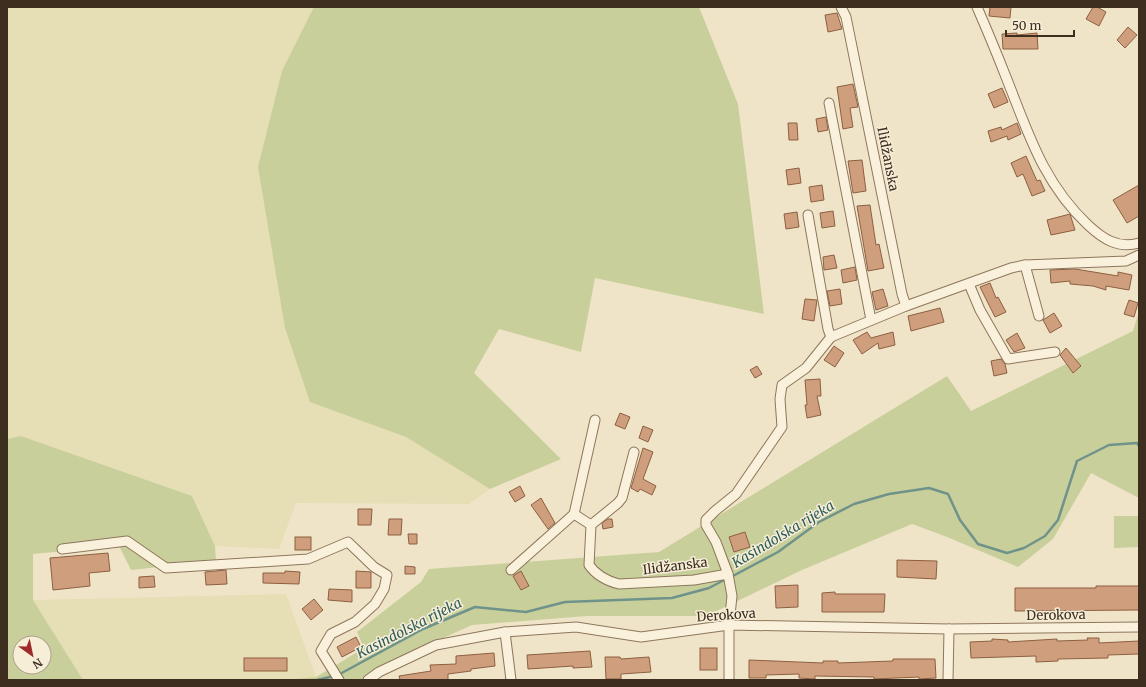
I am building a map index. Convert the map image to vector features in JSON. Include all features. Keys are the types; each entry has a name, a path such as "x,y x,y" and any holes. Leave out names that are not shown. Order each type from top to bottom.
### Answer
{"street":[{"name":"Ilidžanska","path":"841,7 846,17 885,217 906,306"},
{"path":"977,7 1033,148 1045,170 1068,205 1104,238 1121,245 1139,243"},
{"path":"829,103 872,320"},
{"path":"808,215 828,329 831,337"},
{"name":"Ilidžanska","path":"591,525 589,565 609,582 631,584 694,580 728,574 716,542 706,525 706,520 736,494 782,427 780,399 782,385 806,368 831,337 906,306 1025,264 1126,261 1139,255"},
{"path":"1025,264 1039,316"},
{"path":"969,284 992,333 1008,359 1055,352"},
{"path":"511,570 574,514 595,420"},
{"path":"574,514 591,525 618,503 622,498 634,452"},
{"path":"62,549 127,541 166,568 308,559 348,542 374,567 386,575 384,589 375,604 355,622 331,634 320,651 339,680"},
{"path":"728,574 732,596 729,625 729,680"},
{"name":"Derokova","path":"368,680 379,672 436,645 505,632 576,627 641,637 729,625 949,629 1139,627"},
{"path":"948,680 949,629"},
{"path":"505,632 511,680"}],"shaded area":[{"path":"7,7 315,7 310,401 406,437 490,489 469,504 296,503 279,549 215,546 192,496 21,436 7,439"},
{"path":"286,594 316,677 283,680 83,680 33,600"}],"green space":[{"path":"314,7 699,7 738,104 764,314 595,278 581,352 499,329 474,373 561,459 490,489 406,437 310,402 285,328 258,167 282,71"},
{"path":"1139,311 1139,498 1091,473 1053,539 1018,567 912,524 802,570 706,616 587,616 472,625 378,668 362,680 283,680 316,677 364,648 357,632 421,582 429,569 659,552 947,376 971,411 1133,331"},
{"path":"21,436 192,496 215,546 216,561 131,570 119,546 33,554 33,600 83,680 7,680 7,439"},
{"path":"1114,516 1139,516 1139,547 1114,548"}],"building":[{"path":"990,7 1011,7 1010,18 989,16"},
{"path":"1093,7 1097,7 1106,12 1099,26 1086,19"},
{"path":"837,13 842,29 828,32 825,15"},
{"path":"1128,27 1137,35 1125,48 1117,40"},
{"path":"1017,33 1017,35 1037,33 1038,49 1003,49 1002,34"},
{"path":"853,84 858,107 850,108 853,127 843,129 837,87"},
{"path":"1002,88 1008,102 994,108 988,94"},
{"path":"826,117 828,130 818,132 816,119"},
{"path":"788,123 797,123 798,140 789,140"},
{"path":"1017,123 1021,134 1008,140 1007,136 991,142 988,131 1001,127 1002,130"},
{"path":"1026,156 1037,181 1040,180 1045,191 1032,196 1023,174 1017,177 1011,163"},
{"path":"862,160 866,191 853,193 848,161"},
{"path":"799,168 801,183 788,185 786,170"},
{"path":"822,185 824,200 811,202 809,187"},
{"path":"1139,185 1139,216 1127,223 1113,200"},
{"path":"870,205 876,245 879,244 884,268 868,271 857,206"},
{"path":"833,211 835,226 822,228 820,213"},
{"path":"797,212 799,227 786,229 784,214"},
{"path":"1070,214 1075,230 1051,235 1047,220"},
{"path":"834,255 837,268 824,270 823,257"},
{"path":"855,267 857,280 843,283 841,270"},
{"path":"1075,269 1118,276 1118,272 1132,275 1129,290 1106,286 1106,290 1093,286 1070,284 1070,281 1051,283 1050,270"},
{"path":"990,283 996,298 998,297 1006,312 995,317 980,287"},
{"path":"840,289 842,304 830,306 827,291"},
{"path":"883,289 888,306 876,310 872,292"},
{"path":"805,299 817,300 814,321 802,319"},
{"path":"1129,300 1138,303 1134,317 1124,314"},
{"path":"940,308 944,322 911,331 908,316"},
{"path":"1054,313 1062,326 1050,333 1043,320"},
{"path":"867,332 871,338 893,332 895,345 879,349 878,343 862,354 853,340"},
{"path":"1017,333 1025,348 1014,352 1006,340"},
{"path":"834,346 844,353 835,367 824,360"},
{"path":"1066,348 1081,366 1073,373 1060,355"},
{"path":"1001,359 1005,364 1007,373 994,376 991,361"},
{"path":"757,366 762,374 755,378 750,370"},
{"path":"820,379 821,396 817,396 821,415 807,418 805,405 807,405 805,380"},
{"path":"620,413 630,417 625,429 615,425"},
{"path":"643,426 653,430 648,442 639,438"},
{"path":"643,448 653,452 643,479 656,486 652,495 640,489 638,492 631,488"},
{"path":"520,486 525,496 515,502 509,492"},
{"path":"541,498 555,523 548,529 531,505"},
{"path":"358,509 372,509 371,525 358,525"},
{"path":"389,519 402,519 401,535 388,535"},
{"path":"608,519 612,519 613,527 603,529 602,523"},
{"path":"745,532 750,547 734,552 729,537"},
{"path":"408,534 417,534 417,544 409,544"},
{"path":"295,537 311,537 311,550 295,550"},
{"path":"108,553 110,571 89,573 90,586 53,590 50,558"},
{"path":"897,560 937,561 936,579 897,577"},
{"path":"405,566 415,567 415,574 405,574"},
{"path":"226,570 227,584 206,585 205,572"},
{"path":"285,571 300,572 299,584 263,583 263,573 285,573"},
{"path":"356,571 371,572 371,588 356,588"},
{"path":"521,571 529,586 521,590 513,576"},
{"path":"154,576 155,587 139,588 139,577"},
{"path":"798,585 798,607 776,608 775,586"},
{"path":"1096,586 1139,586 1139,610 1015,611 1015,588 1096,588"},
{"path":"329,589 352,590 352,602 328,600"},
{"path":"835,592 835,594 885,594 884,612 822,612 822,593"},
{"path":"314,599 323,610 311,620 302,609"},
{"path":"356,637 361,647 342,657 337,647"},
{"path":"1087,638 1099,638 1099,643 1139,641 1139,654 1108,655 1108,658 1058,659 1058,661 1036,662 1036,656 971,658 970,642 992,641 992,639 1008,640 1008,642 1057,639 1057,641 1088,640"},
{"path":"700,648 717,648 717,670 700,670"},
{"path":"590,651 592,667 573,668 573,666 528,669 527,655"},
{"path":"494,653 495,666 448,674 448,680 400,680 399,676 431,671 430,665 456,664 456,656"},
{"path":"605,657 620,657 621,659 649,657 651,672 621,674 621,679 606,679"},
{"path":"244,658 287,658 287,671 244,671"},
{"path":"893,659 935,659 936,678 919,679 919,677 874,679 874,677 815,676 815,679 799,678 799,674 766,675 766,678 749,678 749,660 823,663 823,661 838,661 838,663 893,661"}],"waterway":[{"name":"Kasindolska rijeka","path":"731,577 778,552 819,522 854,504 889,494 929,488 948,494 960,520 978,544 1007,553 1024,548 1045,536 1058,520 1077,461 1109,445 1137,443 1139,446"},
{"name":"Kasindolska rijeka","path":"338,675 423,629 475,607 526,612 565,602 672,598 709,588 726,579"},
{"name":"Kasindolska rijeka","path":"317,680 334,676"}]}
